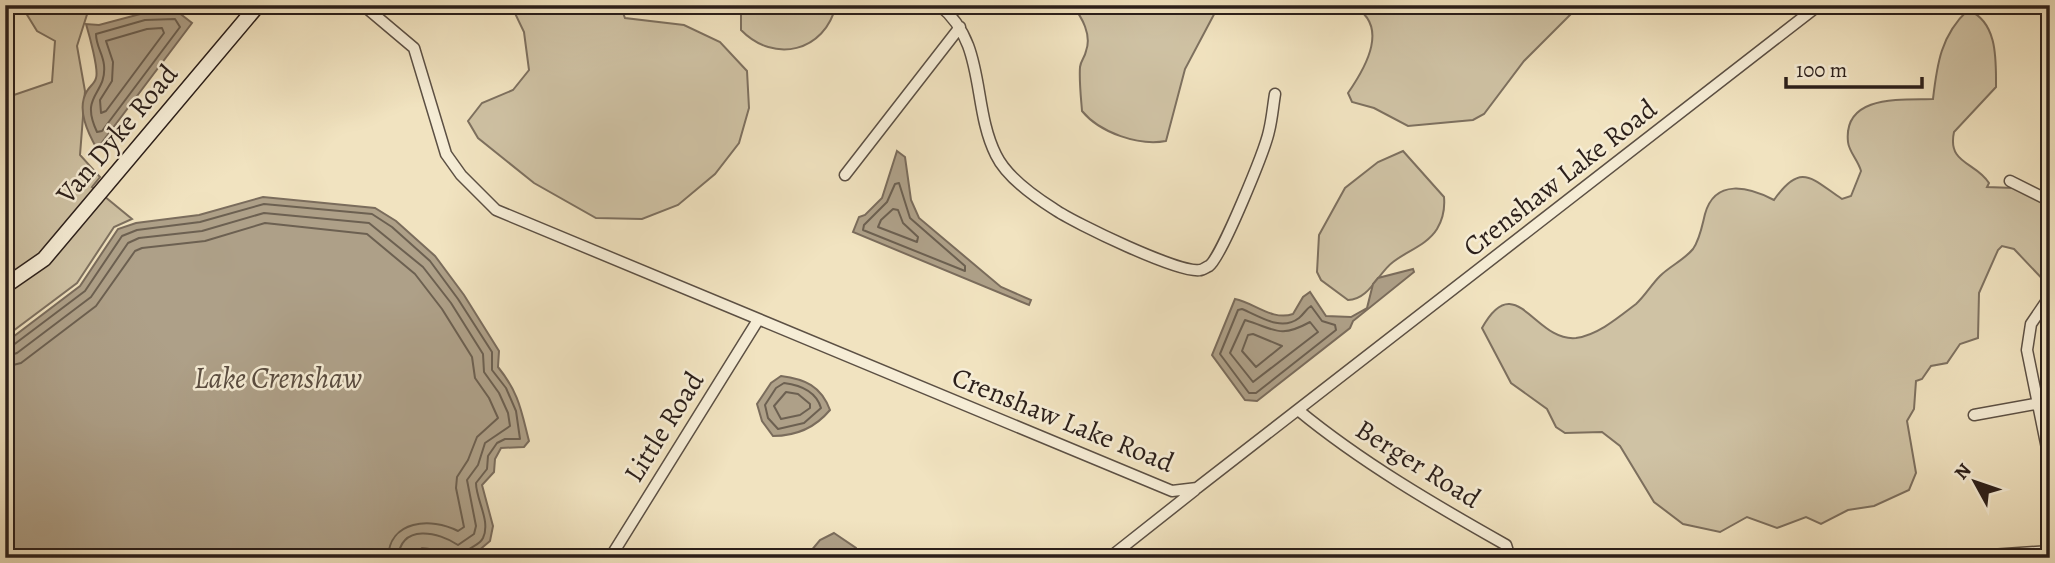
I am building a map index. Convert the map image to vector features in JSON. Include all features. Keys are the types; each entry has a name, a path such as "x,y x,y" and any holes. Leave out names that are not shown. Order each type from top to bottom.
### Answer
{"street":[{"name":"Van Dyke Road","path":"5,286 44,259 258,5"},
{"name":"Crenshaw Lake Road","path":"363,5 414,48 446,154 461,175 496,209 1172,491 1197,488 1819,5"},
{"path":"939,5 960,27 975,65 996,157 1016,179 1054,209 1098,234 1199,271 1212,264 1228,233 1269,131 1275,94"},
{"path":"845,174 960,27"},
{"path":"2010,181 2050,201"},
{"path":"2050,296 2031,324 2027,350 2035,404 2050,463"},
{"name":"Little Road","path":"610,558 758,320"},
{"path":"1974,415 2035,404"},
{"name":"Berger Road","path":"1298,410 1322,430 1425,497 1506,545 1510,558"},
{"path":"1109,558 1197,488"},
{"path":"1947,558 2050,551"}],"shaded area":[{"path":"21,5 90,5 77,46 85,91 80,155 100,177 92,187 96,190 40,255 5,280 5,98 52,82 55,41 37,31"},
{"path":"511,5 620,5 625,18 684,25 720,42 747,71 749,108 739,143 715,174 678,205 642,219 596,218 534,183 478,138 468,121 482,103 513,90 529,70 524,32"},
{"path":"741,5 836,5 821,34 810,43 783,49 754,41 741,30"},
{"path":"1072,5 1219,5 1185,69 1166,141 1132,140 1099,126 1082,111 1080,67 1088,39 1082,21"},
{"path":"1351,5 1580,5 1524,61 1484,114 1473,120 1408,126 1374,108 1352,102 1348,93 1367,59 1372,34 1370,23 1363,13"},
{"path":"1968,10 1985,23 1990,33 1995,54 1996,87 1954,132 1955,151 1964,162 1983,176 1989,183 1987,187 2014,188 2050,206 2050,287 2014,249 2002,246 1998,250 1979,293 1978,338 1960,344 1947,363 1931,366 1922,379 1916,381 1914,409 1907,421 1916,473 1909,490 1874,506 1848,510 1821,524 1806,517 1777,528 1747,517 1720,532 1683,524 1654,502 1620,446 1602,432 1565,433 1556,427 1547,409 1511,383 1482,328 1494,311 1505,304 1516,305 1548,330 1561,336 1584,336 1608,325 1636,304 1660,276 1693,249 1710,203 1716,195 1725,190 1744,189 1774,200 1792,181 1807,177 1842,199 1851,196 1861,171 1848,142 1849,126 1855,115 1877,103 1891,100 1933,99 1939,62 1946,40"},
{"path":"1403,151 1444,197 1441,221 1433,235 1393,262 1368,291 1348,300 1321,280 1317,272 1319,235 1345,188 1378,162"},
{"path":"104,196 132,219 114,227 77,283 5,337 5,291 47,261"}],"water":[{"path":"178,12 192,23 97,149 83,113 84,98 97,74 86,24 99,25 144,13"},
{"path":"897,151 905,157 911,200 919,218 1001,287 1031,300 1029,305 853,232 859,217 865,215 882,198"},
{"name":"Lake Crenshaw","path":"263,197 375,208 396,221 435,256 464,295 499,351 498,367 515,394 529,441 524,447 501,448 495,459 494,472 482,485 493,526 490,541 470,558 422,548 413,558 5,558 5,343 80,286 118,229 136,223 199,215"},
{"path":"1413,269 1414,272 1353,321 1350,328 1257,401 1245,400 1212,355 1235,299 1285,316 1293,314 1303,297 1310,292 1326,316 1351,317 1367,308 1373,284 1378,278"},
{"path":"781,376 798,379 817,389 830,410 805,430 773,436 762,421 757,404 771,383"},
{"path":"834,533 856,548 859,558 805,558 820,540"}]}
